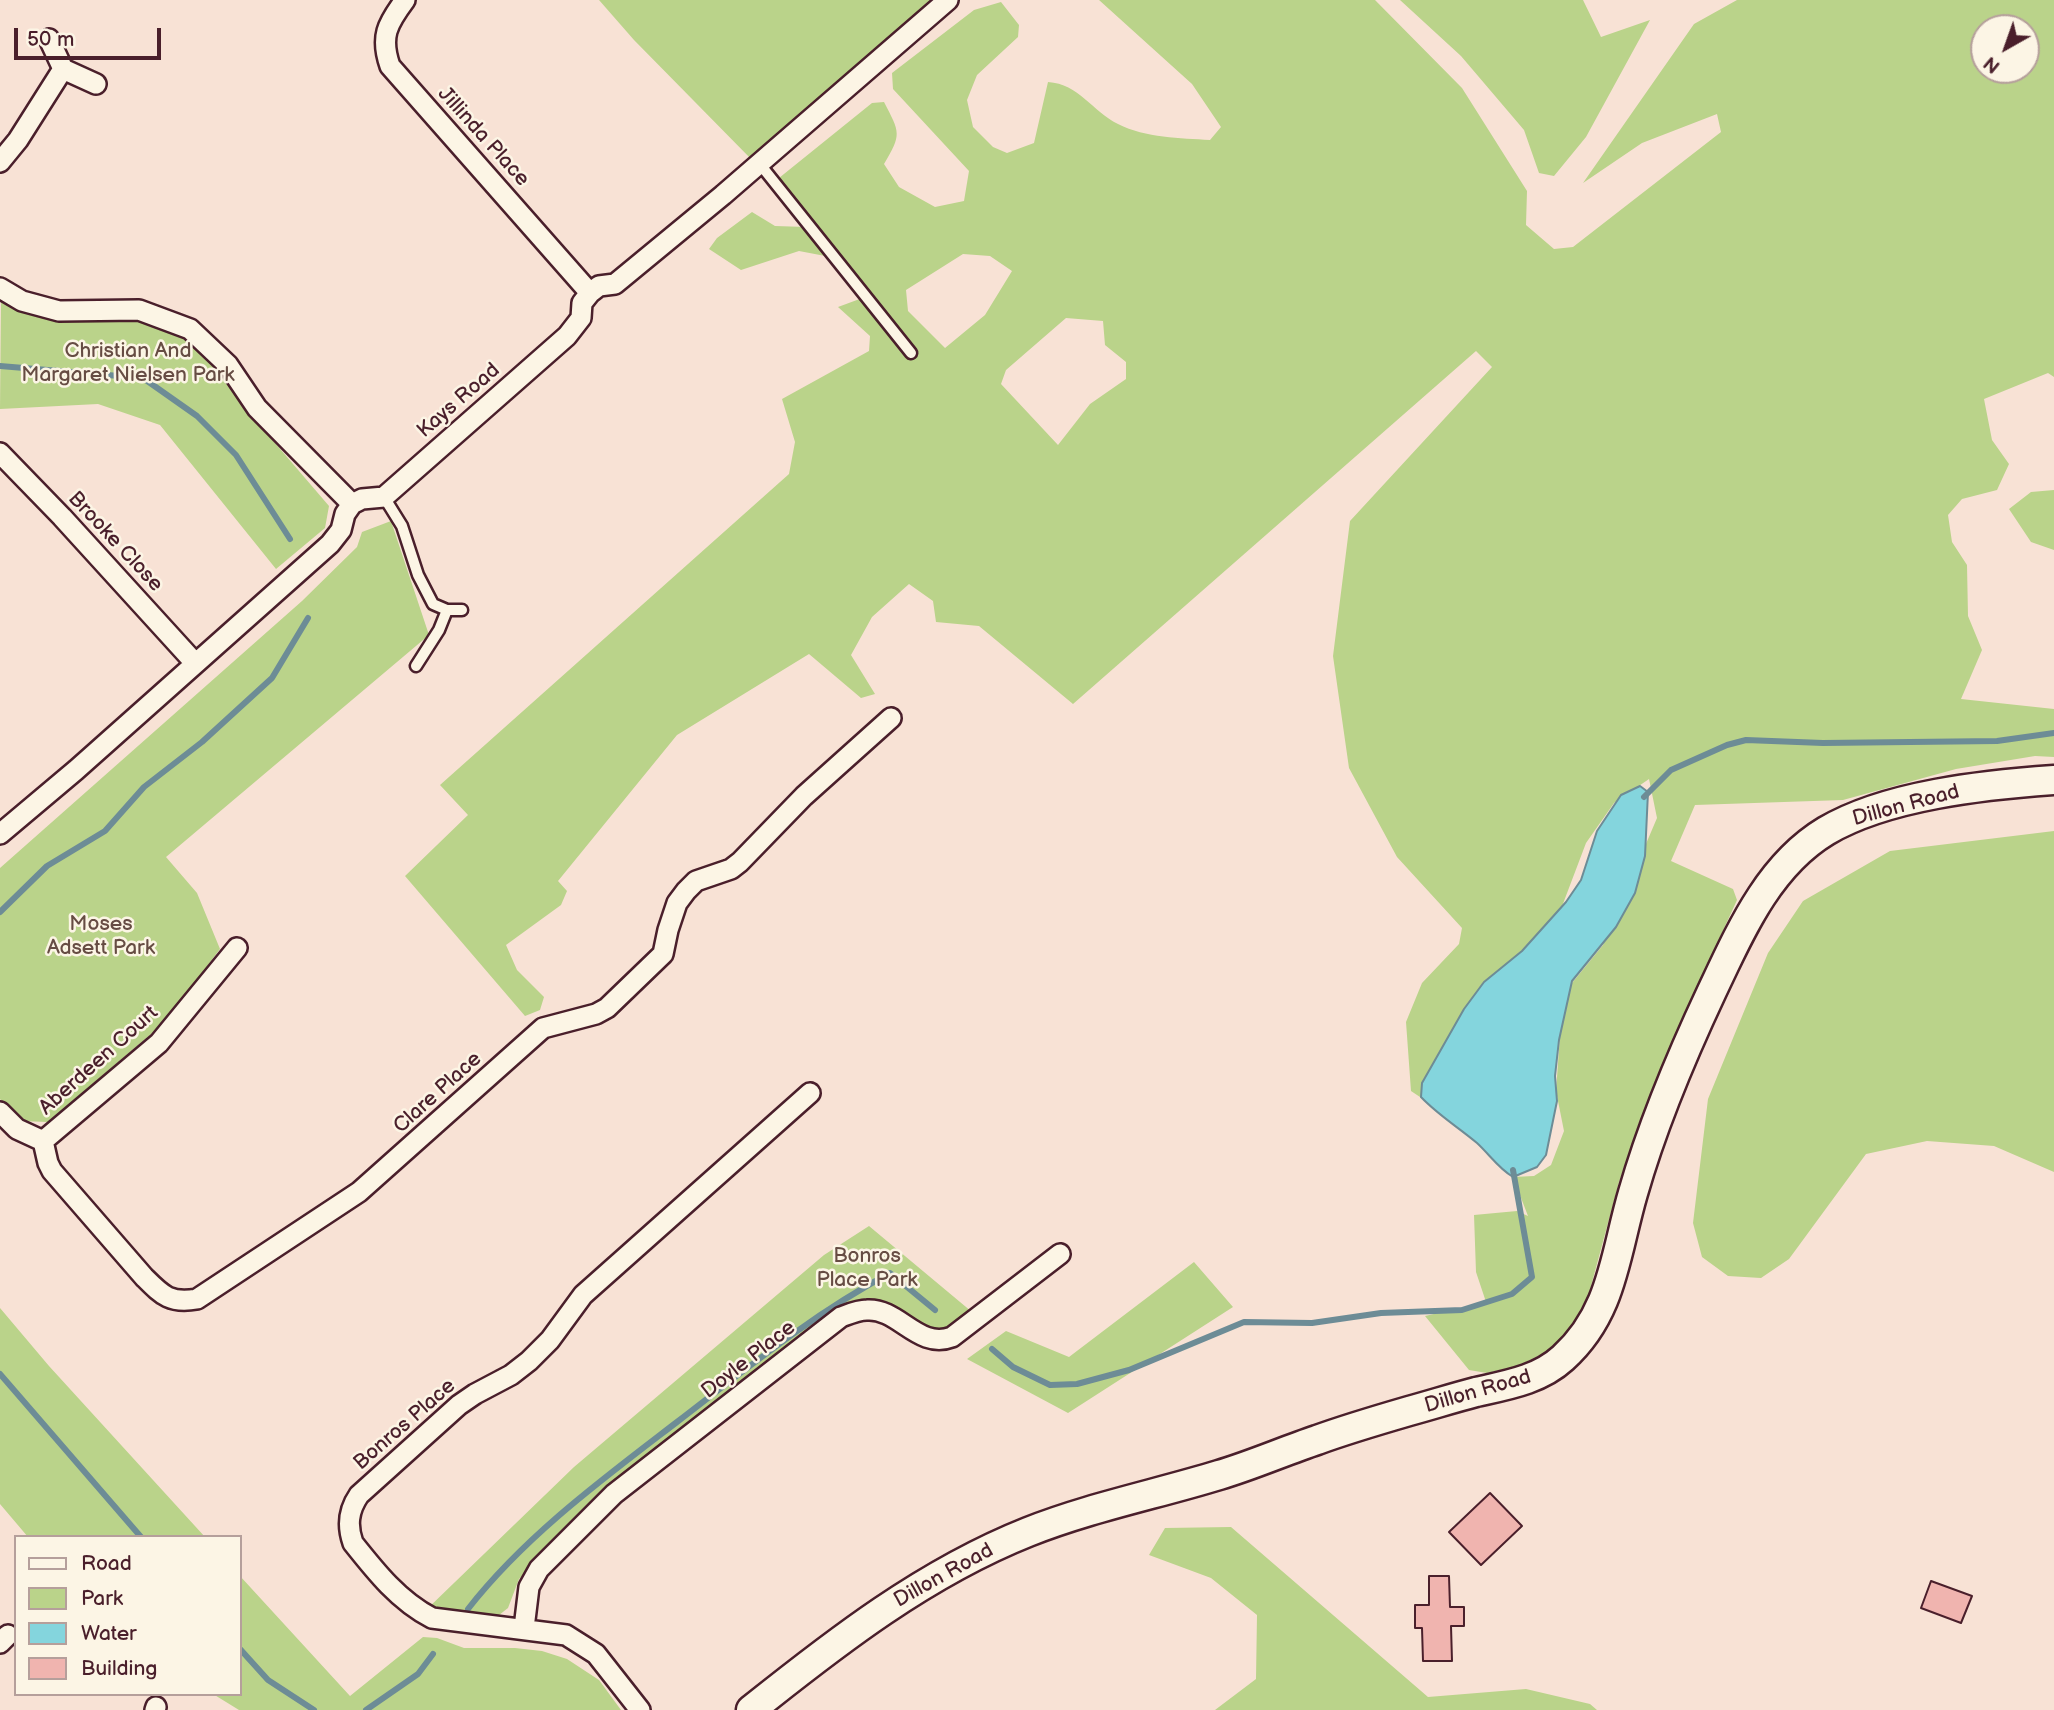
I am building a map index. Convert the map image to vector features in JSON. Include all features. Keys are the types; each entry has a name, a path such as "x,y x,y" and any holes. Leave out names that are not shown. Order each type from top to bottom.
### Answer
{"main road":[{"name":"Dillon Road","path":"751,1710 803,1668 917,1588 1027,1532 1244,1467 1370,1423 1529,1379 1549,1370 1587,1333 1603,1305 1639,1172 1656,1119 1683,1052 1750,914 1765,889 1789,860 1805,845 1828,830 1878,810 1963,790 2054,780"}],"street":[{"name":"Jillinda Place","path":"404,0 392,17 383,45 390,66 590,293"},
{"path":"590,293 599,286 615,284 948,0"},
{"path":"49,39 63,69 96,84"},
{"path":"0,162 18,140 63,69"},
{"path":"0,288 22,301 59,311 139,310 190,329 228,365 257,408 352,504 345,514 341,530 330,544 76,770 1,831"},
{"name":"Kays Road","path":"352,504 362,499 384,497 567,336 581,318 582,303 590,293"},
{"name":"Brooke Close","path":"0,453 195,663"},
{"name":"Clare Place","path":"43,1141 52,1171 144,1277 170,1299 182,1302 197,1299 359,1192 543,1028 596,1014 607,1008 663,954 677,903 686,891 696,881 731,869 804,796 891,718"},
{"name":"Aberdeen Court","path":"43,1141 159,1043 237,948"},
{"name":"Bonros Place","path":"640,1710 610,1670 583,1643 566,1635 432,1618 414,1608 399,1597 353,1543 349,1523 354,1503 466,1399 511,1375 529,1361 550,1340 583,1295 810,1093"},
{"path":"0,1112 17,1129 43,1141"},
{"name":"Doyle Place","path":"524,1628 529,1587 539,1569 614,1494 841,1317 869,1309 883,1313 924,1338 944,1340 952,1337 1060,1254"}],"lane":[{"path":"759,163 911,353"},
{"path":"384,497 402,526 418,575 433,604 447,610 461,610"},
{"path":"416,666 439,631 447,610"}],"green space":[{"path":"599,0 943,0 753,161 634,40"},
{"path":"1099,0 1375,0 1462,88 1527,191 1526,225 1554,249 1573,247 1721,132 1717,114 1642,143 1583,183 1694,24 1737,0 2054,0 2054,377 2048,373 1984,399 1992,440 2009,464 1997,490 1962,499 1948,515 1952,542 1967,565 1968,616 1982,650 1961,699 2054,709 2054,757 2035,756 1956,769 1843,800 1695,805 1671,861 1733,889 1737,900 1639,1123 1619,1182 1587,1301 1568,1336 1544,1353 1518,1366 1487,1373 1469,1370 1425,1316 1486,1302 1476,1272 1474,1215 1517,1211 1528,1216 1513,1177 1534,1176 1551,1165 1564,1131 1556,1091 1563,994 1603,945 1657,818 1649,779 1614,803 1586,843 1550,938 1435,1092 1423,1099 1411,1091 1406,1022 1422,983 1459,944 1462,928 1397,857 1349,768 1333,656 1350,521 1492,367 1476,351 1073,704 979,626 936,622 933,601 909,584 872,617 851,655 875,694 861,698 809,654 677,735 558,881 567,891 561,905 506,945 517,970 544,997 540,1010 525,1016 405,876 468,815 440,785 789,474 795,442 782,399 869,351 870,336 838,307 865,297 841,259 799,251 741,270 709,249 717,238 752,212 775,226 806,227 779,192 779,178 872,103 884,102 896,127 894,146 884,164 899,187 935,207 964,201 969,171 893,89 892,73 974,10 1001,2 1019,25 1018,37 977,75 967,100 973,127 993,147 1007,153 1034,143 1048,82 1068,88 1109,119 1140,132 1210,140 1221,127 1192,84","holes":["963,254 990,256 1012,271 985,315 945,348 908,311 906,290","1066,318 1103,321 1105,345 1126,362 1126,379 1090,404 1058,445 1001,384 1006,370"]},
{"path":"1400,0 1583,0 1601,37 1650,20 1586,137 1554,176 1539,173 1524,130 1461,56"},
{"name":"Christian And Margaret Nielsen Park","path":"1,300 23,311 136,317 181,335 218,366 239,401 329,506 325,528 276,569 160,425 98,404 0,409"},
{"path":"2054,490 2054,550 2031,542 2009,509 2031,492"},
{"name":"Moses Adsett Park","path":"391,521 429,635 166,857 197,893 220,949 165,1022 48,1122 20,1121 0,1099 0,868 302,601 357,547 362,532"},
{"path":"2054,831 2054,1172 1994,1146 1927,1141 1866,1154 1789,1259 1761,1278 1728,1276 1702,1257 1693,1223 1708,1099 1768,953 1803,901 1890,851"},
{"name":"Bonros Place Park","path":"869,1226 972,1312 940,1334 864,1305 606,1494 519,1579 508,1608 494,1619 425,1611 574,1467 824,1255"},
{"path":"1194,1262 1233,1307 1068,1413 967,1359 1006,1331 1069,1357"},
{"path":"0,1308 49,1366 203,1535 26,1535 0,1504"},
{"path":"1231,1527 1428,1697 1526,1689 1590,1704 1597,1710 1215,1710 1256,1679 1257,1615 1211,1578 1149,1555 1165,1528"},
{"path":"242,1578 350,1696 423,1637 437,1638 464,1648 515,1648 542,1651 567,1659 599,1680 621,1710 239,1710 216,1696 242,1696"}],"water":[{"path":"1640,786 1648,792 1645,856 1635,893 1616,927 1572,981 1559,1040 1555,1076 1557,1101 1546,1155 1537,1167 1513,1177 1421,1097 1422,1083 1464,1009 1484,982 1522,951 1566,902 1581,880 1597,831 1621,795"}],"building":[{"path":"1490,1493 1522,1526 1481,1565 1449,1532"},
{"path":"1429,1576 1449,1576 1450,1607 1464,1607 1464,1626 1451,1626 1452,1661 1423,1661 1422,1628 1415,1628 1415,1605 1429,1605"},
{"path":"1931,1581 1972,1596 1961,1623 1921,1608"}],"waterway":[{"path":"0,366 143,378 197,416 236,455 290,539"},
{"path":"0,912 47,866 105,831 144,787 202,742 272,678 308,618"},
{"path":"1644,797 1671,770 1727,745 1746,740 1823,743 1997,741 2054,733"},
{"path":"992,1349 1013,1367 1050,1385 1077,1384 1129,1370 1244,1322 1312,1323 1381,1313 1462,1310 1512,1294 1532,1277 1513,1170"},
{"path":"468,1609 514,1557 566,1509 754,1362 834,1306 890,1273 935,1310"},
{"path":"0,1374 139,1535"},
{"path":"242,1651 268,1680 314,1710"},
{"path":"366,1710 418,1674 433,1654"}]}
